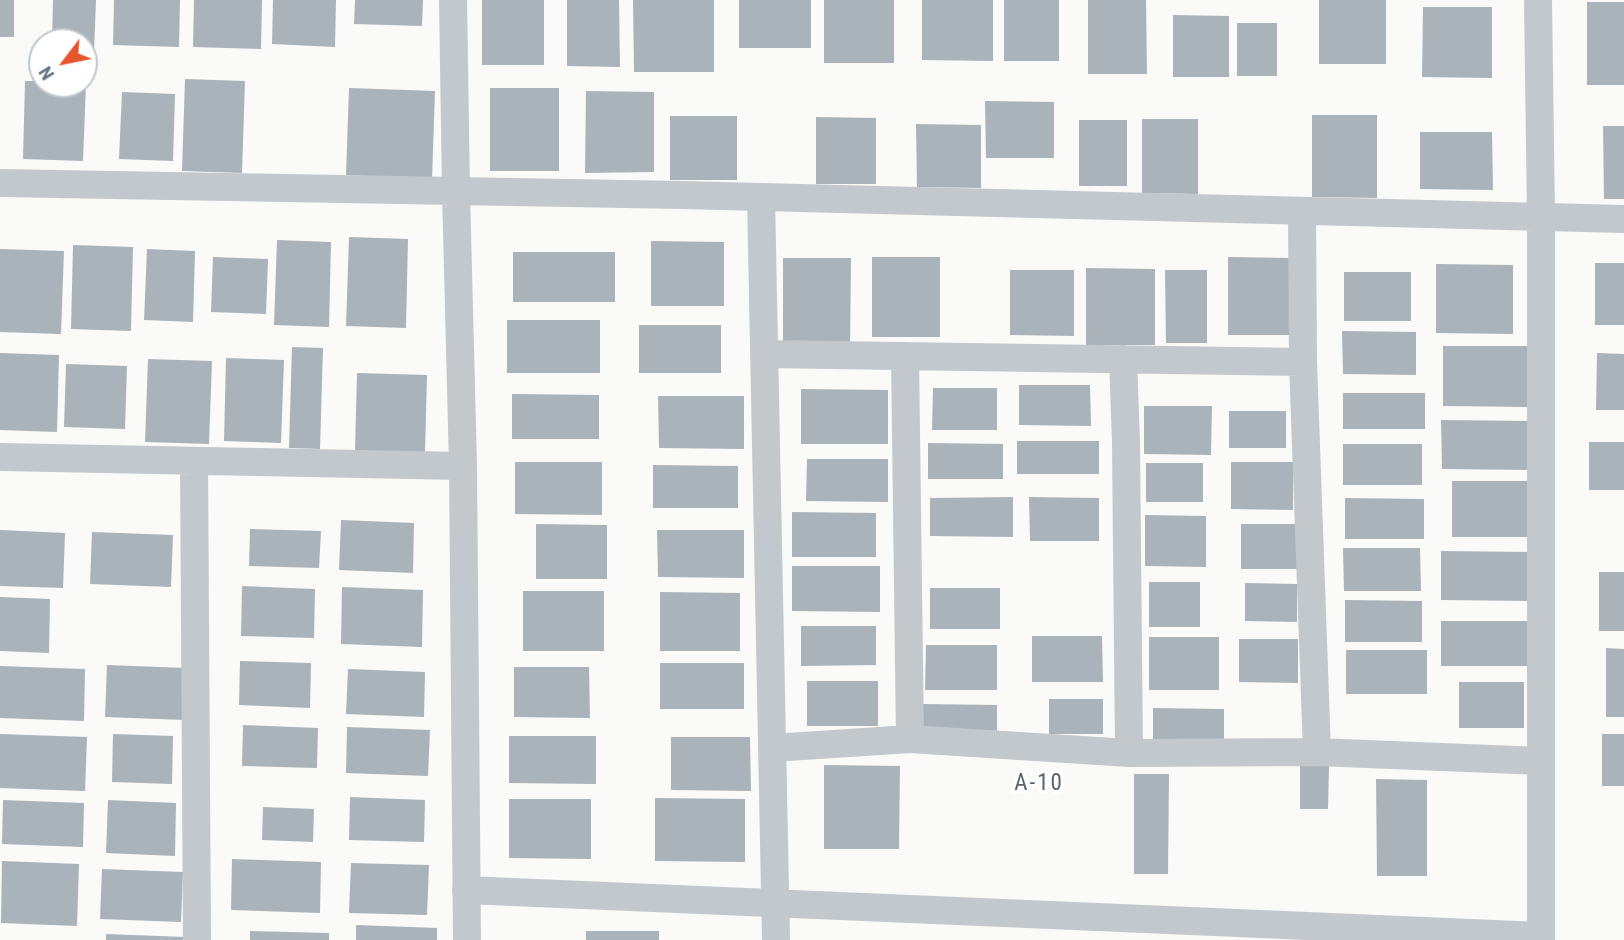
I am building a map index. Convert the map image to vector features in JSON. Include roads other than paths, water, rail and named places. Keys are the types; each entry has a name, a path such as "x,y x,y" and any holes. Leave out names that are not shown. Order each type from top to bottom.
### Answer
{"street":[{"path":"453,0 463,466 467,940"},
{"path":"466,890 1541,938 1541,217 1538,0"},
{"path":"0,183 761,197 1624,219"},
{"path":"761,197 776,940"},
{"path":"1302,211 1303,362 1317,752"},
{"path":"765,354 1303,362"},
{"path":"905,356 910,738"},
{"path":"1123,359 1129,753"},
{"path":"0,457 463,466"},
{"path":"194,461 197,940"},
{"path":"772,748 910,738 1129,753 1317,752 1541,761"}],"district":[{"name":"A-10","path":"1039,784"}]}
